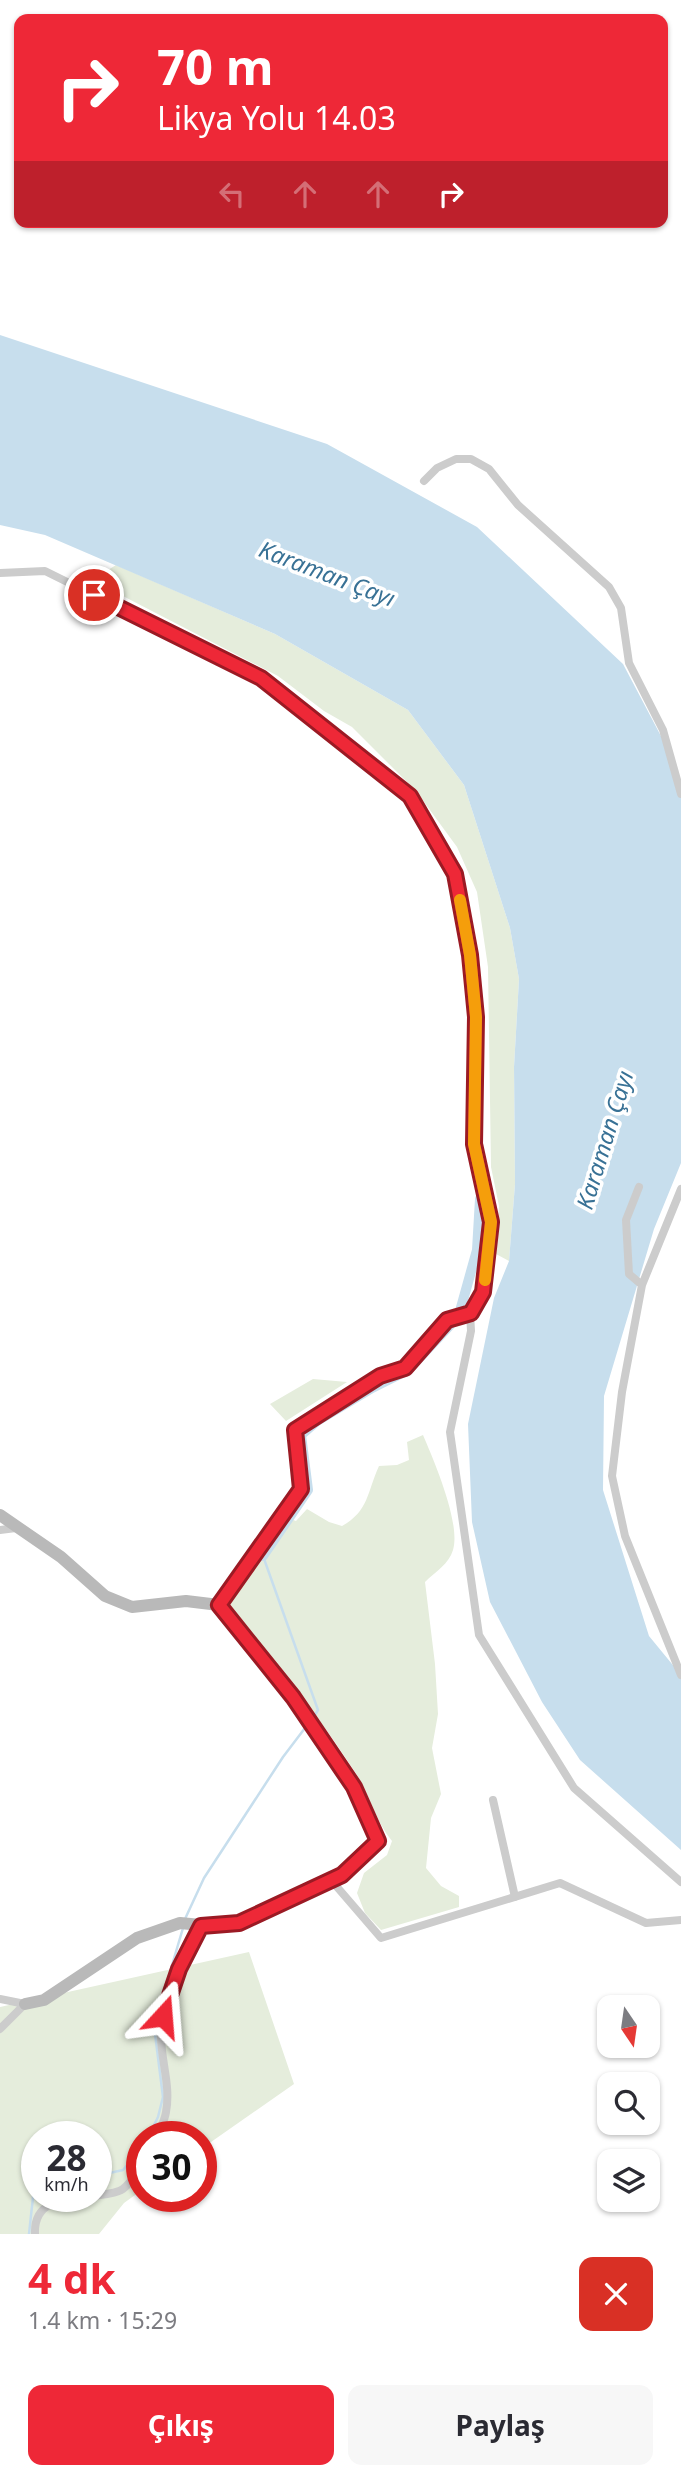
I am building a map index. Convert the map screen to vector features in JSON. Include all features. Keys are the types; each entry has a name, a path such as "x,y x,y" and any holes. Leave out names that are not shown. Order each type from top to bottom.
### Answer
{"street":[{"path":"424,481 437,468 456,459 471,459 489,469 518,505 609,587 621,608 629,663 663,730 681,794"},
{"path":"0,573 45,571 261,678 410,796 455,874 470,955 476,1017 474,1144 491,1222 483,1292 471,1313 471,1331 450,1432 479,1635 574,1788 681,1882"},
{"path":"639,1187 626,1220 629,1274 642,1285"},
{"path":"681,1189 642,1285 622,1392 612,1476 625,1536 681,1675"},
{"path":"219,1605 301,1489 295,1430 380,1376 405,1368 447,1320 471,1313"},
{"path":"0,1515 16,1528 46,1545 104,1596 132,1607 186,1601 219,1605 293,1697 354,1787 378,1841 342,1875 239,1923 201,1926 180,1923 137,1938 44,2000 25,2004 0,1999"},
{"path":"0,1530 16,1528"},
{"path":"493,1800 515,1897"},
{"path":"331,1880 381,1938 560,1883 646,1923 681,1920"},
{"path":"163,2121 167,2088 161,2038 163,2016 179,1969 201,1926"},
{"path":"0,2029 25,2004"},
{"path":"35,2234 40,2215 49,2202 62,2198 94,2197 122,2190 126,2185"}],"green space":[{"path":"116,565 275,634 408,710 464,785 510,928 519,979 514,1067 515,1184 509,1261 496,1254 499,1206 491,1167 488,967 477,892 457,847 416,791 352,727 324,711 278,676 121,595 111,582 108,570"},
{"path":"313,1379 347,1382 286,1421 270,1404"},
{"path":"423,1435 445,1492 454,1538 453,1550 448,1560 425,1582 438,1714 432,1748 441,1794 431,1818 426,1868 441,1886 459,1896 459,1907 381,1930 365,1913 357,1893 364,1873 387,1855 392,1841 381,1825 362,1783 327,1730 227,1603 285,1517 296,1521 307,1509 342,1526 362,1507 379,1466 397,1465 409,1460 407,1442"},
{"path":"249,1952 294,2084 217,2138 217,2121 126,2121 126,2202 99,2234 0,2234 0,2007"}],"water":[{"name":"Karaman Çayı","path":"0,335 327,444 477,527 623,664 672,757 681,792 681,1163 654,1229 604,1396 603,1490 649,1636 681,1675 681,1850 580,1760 542,1702 490,1602 472,1522 468,1424 494,1298 509,1261 515,1184 514,1067 519,979 510,928 464,785 408,710 275,634 45,535 0,525"}],"waterway":[{"path":"460,1311 477,1250 480,1199"},
{"path":"263,1556 308,1490 301,1435 317,1421 408,1370 450,1325"},
{"path":"263,1556 318,1710 315,1715"},
{"path":"185,1919 204,1878 305,1728"},
{"path":"156,2121 163,2097 154,2026 183,1928"},
{"path":"112,2172 123,2170 126,2166"},
{"path":"29,2234 31,2212"}],"slow traffic":[{"path":"460,900 470,955 476,1017 474,1144 491,1222 485,1280"}],"route":[{"path":"94,595 261,678 410,796 425,819 455,874 470,955 476,1017 474,1144 491,1222 483,1292 471,1313 447,1320 405,1368 380,1376 295,1430 301,1489 246,1563 219,1605 293,1697 354,1787 378,1841 342,1875 239,1923 201,1926 179,1969 163,2016"}]}
